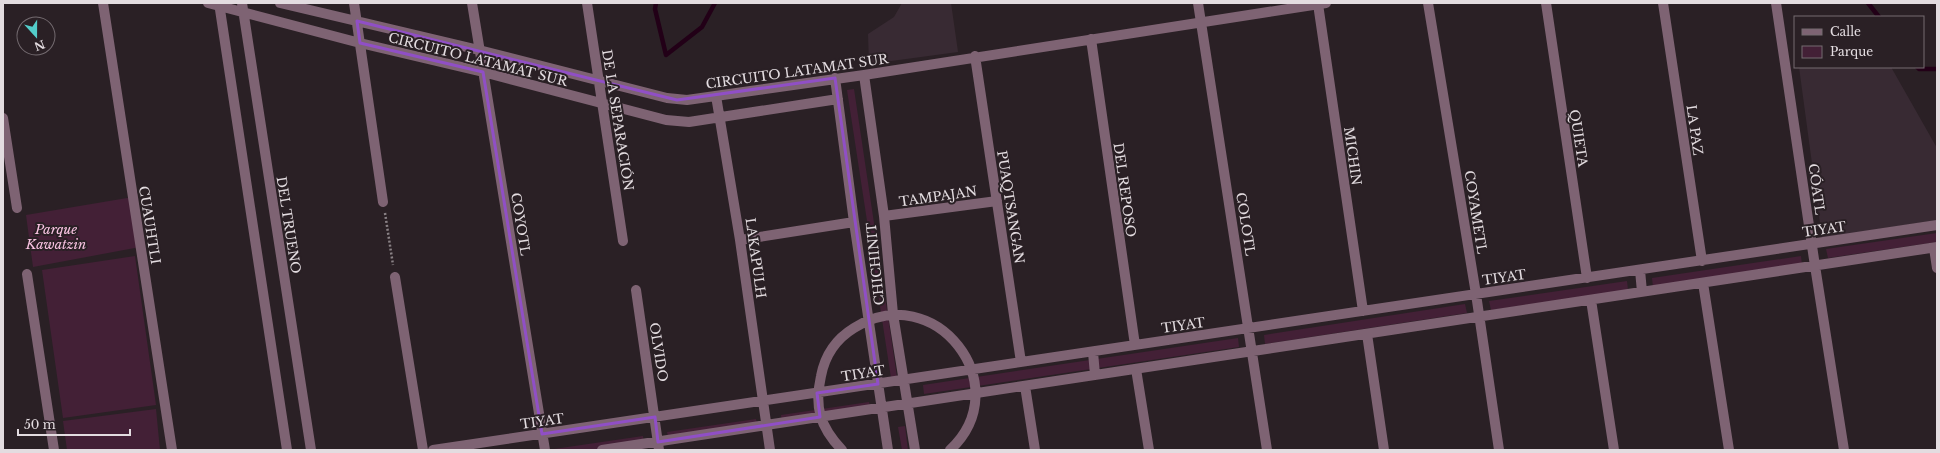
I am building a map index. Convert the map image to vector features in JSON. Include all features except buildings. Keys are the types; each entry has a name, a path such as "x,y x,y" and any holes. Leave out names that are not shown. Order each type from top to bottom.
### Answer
{"street":[{"name":"CUAUHTLI","path":"103,3 172,450"},
{"name":"CIRCUITO LATAMAT SUR","path":"208,3 243,8 360,44 482,72 666,120 689,122 838,100"},
{"name":"CIRCUITO LATAMAT SUR","path":"280,3 479,50 672,99 686,100 864,75 975,56 1322,4"},
{"path":"354,3 383,202"},
{"name":"COYOTL","path":"472,3 482,72 545,450"},
{"name":"DE LA SEPARACIÓN","path":"587,3 623,241"},
{"name":"COLOTL","path":"1198,3 1267,450"},
{"name":"COYAMETL","path":"1428,3 1476,294 1499,450"},
{"name":"QUIETA","path":"1546,3 1587,278"},
{"name":"LA PAZ","path":"1663,3 1702,261"},
{"name":"CÓATL","path":"1776,3 1844,450"},
{"path":"219,4 287,450"},
{"name":"MICHIN","path":"1322,4 1363,311"},
{"name":"DEL TRUENO","path":"243,8 311,450"},
{"name":"DEL REPOSO","path":"1090,39 1134,345"},
{"name":"PUAQTSANGAN","path":"975,56 1021,362"},
{"name":"CHICHINIT","path":"864,75 884,216 893,314 915,450"},
{"name":"CHICHINIT","path":"835,78 854,222 888,450"},
{"name":"LAKAPULH","path":"716,96 740,240 770,450"},
{"path":"3,118 17,208"},
{"name":"TAMPAJAN","path":"884,216 997,201"},
{"path":"740,240 854,222"},
{"name":"TIYAT","path":"433,450 1937,225"},
{"path":"602,450 658,446 766,425 1935,247 1937,268"},
{"path":"1640,270 1642,292"},
{"path":"27,274 54,450"},
{"path":"395,277 423,450"},
{"path":"1703,283 1730,450"},
{"name":"OLVIDO","path":"636,290 656,417 658,446"},
{"path":"1591,300 1614,450"},
{"path":"842,450 831,439 820,417 817,393 824,361 842,336 868,319 893,314 918,317 941,328 960,345 972,370 976,393 971,419 959,441 950,450"},
{"path":"1367,334 1384,450"},
{"path":"1093,352 1095,375"},
{"path":"1136,369 1149,450"},
{"path":"1025,386 1035,450"}],"path":[{"path":"383,202 395,277"}],"highlighted area":[{"path":"357,21 677,100 835,78 878,384 817,393 820,417 658,442 655,417 542,434 483,72 360,43"}],"shaded area":[{"path":"902,3 951,3 958,52 869,64 868,34 894,17"},
{"path":"1799,68 1892,68 1937,148 1937,220 1822,238"}],"green space":[{"path":"854,89 897,377 891,378 847,90"},
{"name":"Parque Kawatzin","path":"133,197 140,247 33,267 26,215"},
{"path":"1937,233 1937,242 1828,258 1826,249"},
{"path":"135,256 156,405 63,418 42,270"},
{"path":"1801,256 1802,265 1653,287 1652,278"},
{"path":"1627,281 1628,290 1491,310 1489,301"},
{"path":"1465,304 1467,313 1265,344 1264,335"},
{"path":"1238,338 1239,347 924,394 923,385"},
{"path":"869,402 871,410 782,424 781,415"},
{"path":"156,409 160,450 67,450 63,421"},
{"path":"756,419 758,428 669,441 667,432"},
{"path":"905,426 908,450 902,450 898,427"},
{"path":"643,436 644,444 607,450 554,449"}],"waterway":[{"path":"656,3 655,9 666,55 702,27 715,3"},
{"path":"1868,3 1878,16"},
{"path":"1918,68 1937,69"}]}
